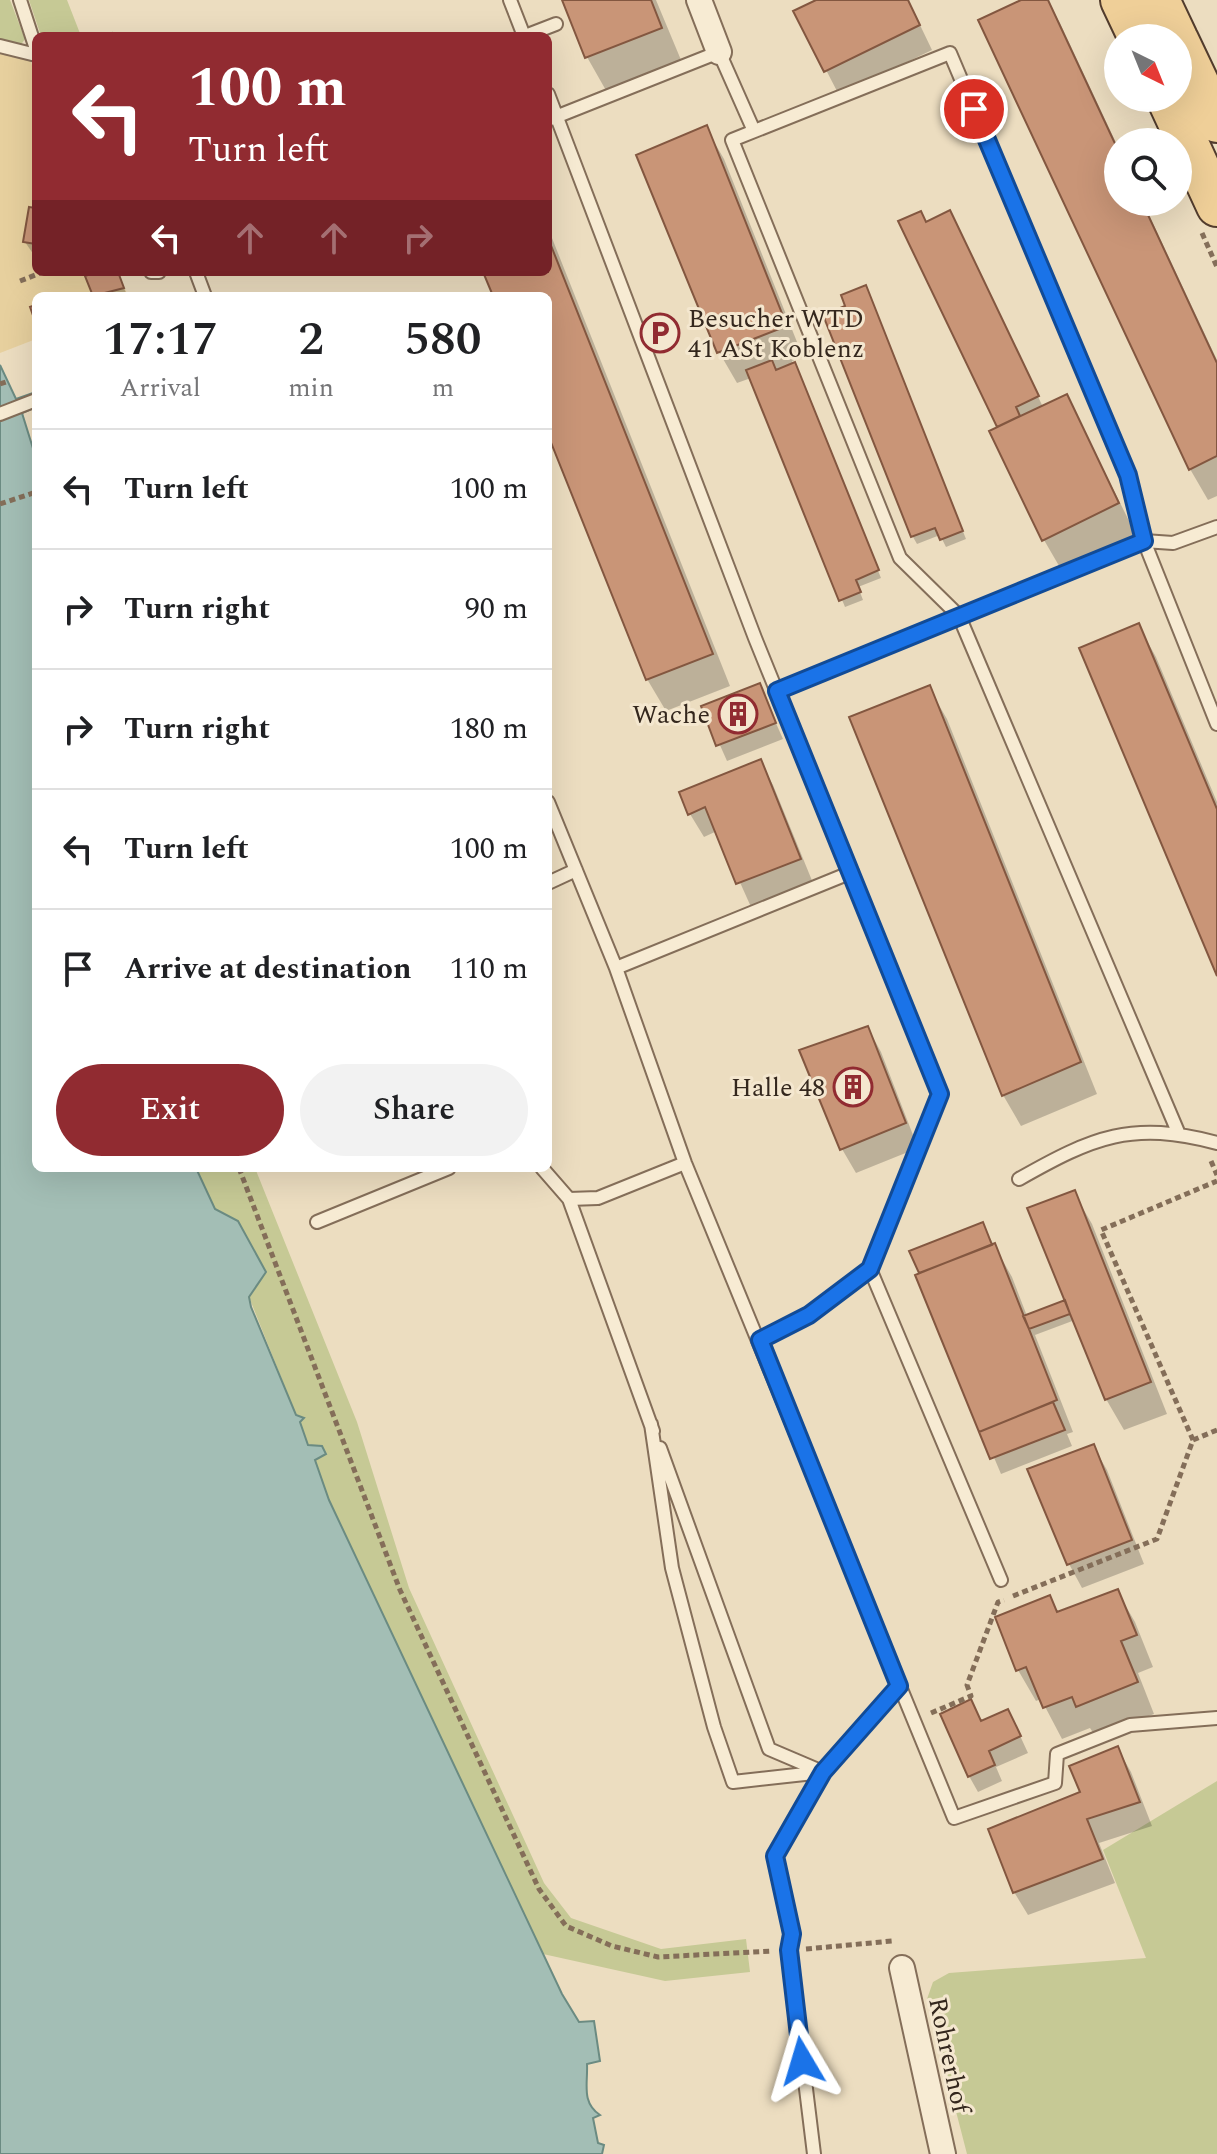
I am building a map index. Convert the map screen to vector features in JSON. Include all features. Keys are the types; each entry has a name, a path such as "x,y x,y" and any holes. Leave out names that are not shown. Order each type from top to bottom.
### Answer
{"main road":[{"path":"1121,0 1132,24"},
{"path":"1159,0 1171,24"},
{"path":"1192,69 1217,122"},
{"path":"1173,112 1217,206"}],"street":[{"path":"699,0 719,52"},
{"name":"Rohrerhof","path":"902,1968 943,2154"}],"lane":[{"path":"20,0 32,39"},
{"path":"510,0 523,32"},
{"path":"535,32 556,24"},
{"path":"0,46 32,51"},
{"path":"754,131 719,52 553,119 777,691 940,1094 870,1269 809,1315 760,1340"},
{"path":"1178,1132 959,616 900,558 732,140 950,53 1128,475 1144,541 1217,724"},
{"path":"0,414 32,402"},
{"path":"777,691 1144,541 1173,543 1217,527"},
{"path":"552,812 616,968 685,1163 954,1818 1055,1783 1057,1754 1130,1725 1217,1718"},
{"path":"552,881 576,870"},
{"path":"616,968 852,872"},
{"path":"1019,1179 1073,1148 1123,1132 1178,1132 1217,1143"},
{"path":"569,1199 598,1198 685,1163"},
{"path":"317,1222 439,1172"},
{"path":"545,1172 569,1199 769,1749 823,1772"},
{"path":"870,1269 1001,1580"},
{"path":"651,1424 672,1568 714,1727 733,1782 823,1772"},
{"path":"814,2154 789,1950 792,1934 775,1856 823,1772 899,1686"}],"path":[{"path":"20,281 33,276"},
{"path":"0,384 9,381"},
{"path":"0,504 32,493"},
{"path":"241,1172 400,1590 539,1889 566,1926 612,1946 658,1957 892,1941 902,1968"},
{"path":"913,1720 971,1696 967,1685 998,1602 1157,1539 1193,1440 1101,1230 1217,1181"},
{"path":"1193,1440 1217,1430"}],"green space":[{"path":"0,0 10,0 25,39 20,46 0,40"},
{"path":"29,0 67,0 79,32 40,32"},
{"path":"198,1172 257,1172 357,1422 409,1588 544,1883 571,1918 661,1949 746,1939 750,1972 665,1981 543,1954 329,1500 315,1460 326,1454 308,1445 249,1297 266,1272 238,1221 215,1209"},
{"path":"1217,1781 1217,2154 967,2154 927,1999 933,1982 949,1973 1146,1958 1103,1850"}],"sand":[{"path":"0,53 30,59 32,65 32,276 120,276 126,292 32,292 32,341 0,353"}],"water":[{"path":"0,365 16,399 32,393 32,409 22,413 32,445 32,1172 198,1172 215,1209 238,1221 266,1272 249,1297 251,1307 296,1415 304,1418 300,1422 308,1445 322,1446 326,1454 315,1460 329,1500 562,1994 579,2022 594,2021 600,2061 587,2064 587,2092 590,2104 600,2115 593,2118 598,2143 604,2145 602,2154 0,2154"}],"building":[{"path":"562,0 651,0 662,28 585,58"},
{"path":"816,0 908,0 920,25 824,72 793,11"},
{"path":"1021,0 1048,0 1108,128 1104,128 1104,216 1149,216 1217,363 1217,456 1189,470 978,20"},
{"path":"707,125 787,326 717,353 636,155"},
{"path":"29,207 32,207 32,243 23,242"},
{"path":"950,210 1039,396 1016,407 1020,416 997,427 898,221 921,211 926,222"},
{"path":"552,248 713,654 646,680 552,445 552,292 491,292 485,276 552,276"},
{"path":"85,276 120,276 124,288 108,292 91,292"},
{"path":"866,285 963,531 940,540 935,528 911,537 823,315 845,306 841,295"},
{"path":"772,360 776,370 795,362 879,570 856,580 861,592 839,601 746,370"},
{"path":"1067,394 1119,503 1042,541 989,431"},
{"path":"1139,623 1217,809 1217,976 1079,648"},
{"name":"Wache","path":"760,683 776,723 716,746 701,706"},
{"path":"930,685 1081,1062 1002,1096 849,717"},
{"path":"761,759 801,859 736,884 705,807 688,815 679,792"},
{"name":"Halle 48","path":"868,1026 906,1123 840,1150 799,1050"},
{"path":"1075,1190 1151,1382 1105,1400 1027,1208"},
{"path":"983,1222 992,1245 919,1273 909,1251"},
{"path":"995,1243 1057,1400 979,1432 915,1275"},
{"path":"1065,1300 1070,1314 1029,1329 1023,1316"},
{"path":"1053,1402 1065,1430 990,1459 979,1432"},
{"path":"1094,1444 1132,1540 1067,1565 1027,1469"},
{"path":"1118,1589 1137,1635 1121,1641 1138,1682 1076,1707 1072,1697 1043,1708 1026,1667 1016,1671 995,1617 1050,1595 1057,1612"},
{"path":"971,1699 981,1721 1008,1709 1021,1736 989,1751 995,1765 968,1777 940,1714"},
{"path":"1118,1746 1140,1802 1087,1819 1103,1859 1013,1893 988,1829 1080,1792 1069,1766"}],"place":[{"name":"Besucher WTD 41 ASt Koblenz","path":"660,333"},
{"name":"Wache","path":"738,714"},
{"name":"Halle 48","path":"853,1087"}],"route":[{"path":"802,2061 789,1950 792,1934 775,1856 823,1772 899,1686 760,1340 809,1315 870,1269 940,1094 777,691 1144,541 1128,475 974,109"}]}
